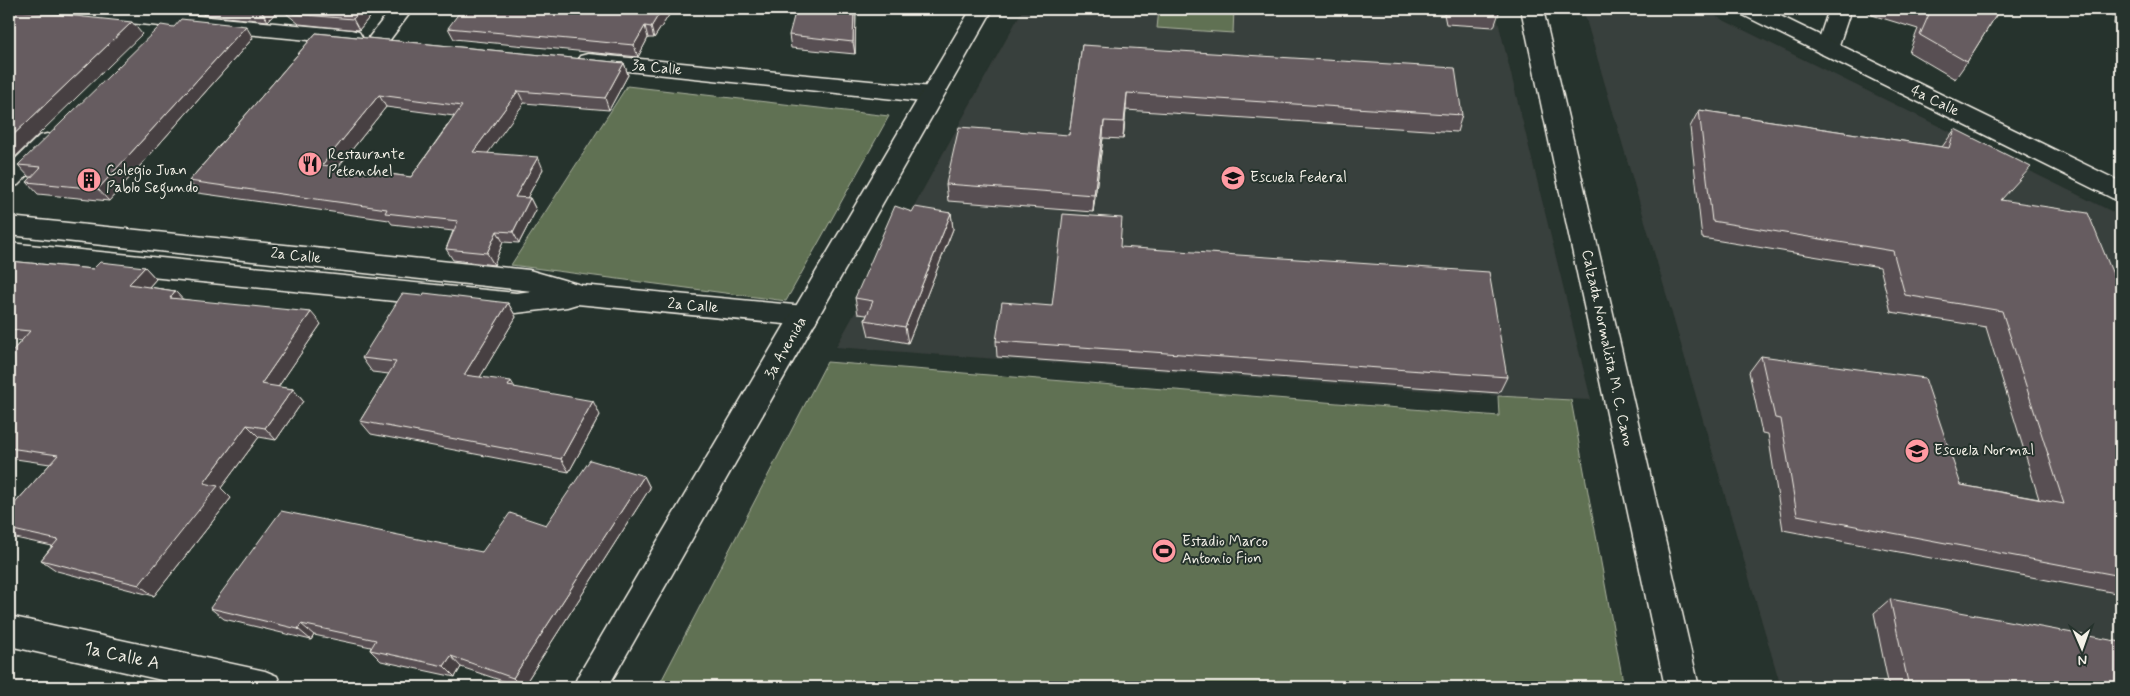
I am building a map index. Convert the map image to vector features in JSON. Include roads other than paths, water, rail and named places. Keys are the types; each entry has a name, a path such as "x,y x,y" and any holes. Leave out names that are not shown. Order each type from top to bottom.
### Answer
{"street":[{"path":"54,9 178,14 388,41 402,9"},
{"name":"3a Avenida","path":"590,687 982,9"},
{"name":"Calzada Normalista M. C. Cano","path":"1532,9 1682,687"},
{"name":"4a Calle","path":"1749,9 2121,192"},
{"path":"1827,48 1840,9"},
{"path":"151,40 178,14"},
{"name":"3a Calle","path":"566,59 932,95"},
{"path":"9,179 66,124"},
{"name":"2a Calle","path":"9,226 529,280 581,295 805,316"},
{"name":"2a Calle","path":"9,253 516,302 581,295"},
{"name":"1a Calle A","path":"9,631 264,687"}],"place":[{"name":"Restaurante Petenchel","path":"310,164"},
{"name":"Escuela Federal","path":"1233,178"},
{"name":"Colegio Juan Pablo Segundo","path":"89,180"},
{"name":"Escuela Normal","path":"1917,451"},
{"name":"Estadio Marco Antonio Fion","path":"1164,551"}]}
